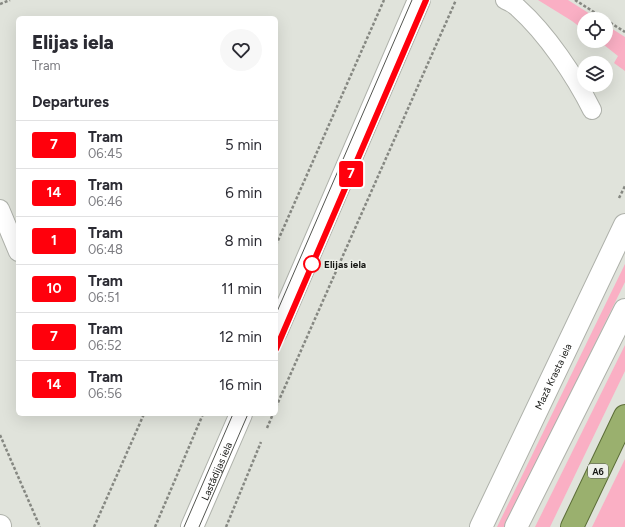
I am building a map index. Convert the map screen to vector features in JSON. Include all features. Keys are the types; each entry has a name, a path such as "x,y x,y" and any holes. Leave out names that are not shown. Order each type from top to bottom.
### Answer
{"highway":[{"name":"A6","path":"572,527 625,416"}],"street":[{"path":"278,327 419,0"},
{"name":"Mazā Krasta iela","path":"481,527 625,225"},
{"path":"516,527 625,310"},
{"name":"Lastādijas iela","path":"192,527 240,416"}],"lane":[{"path":"505,0 518,7 548,41 584,93 592,110"},
{"path":"0,209 16,247"}],"path":[{"path":"0,4 10,0"},
{"path":"278,241 384,0"},
{"path":"278,402 456,0"},
{"path":"575,0 594,12"},
{"path":"613,24 625,32"},
{"path":"94,527 143,416"},
{"path":"155,527 202,416"},
{"path":"264,434 272,416"},
{"path":"0,436 40,527"},
{"path":"226,527 261,441"}],"shaded area":[{"path":"538,0 568,0 587,12 577,12 577,25"},
{"path":"613,29 625,37 625,71 614,63 618,56 608,48 613,48"},
{"path":"625,264 625,282 505,527 497,527"},
{"path":"625,345 625,371 550,527 535,527"},
{"path":"625,459 625,527 592,527"}],"tram line":[{"path":"278,309 412,0"},
{"path":"278,343 426,0"},
{"name":"7","path":"278,344 426,0"},
{"path":"184,527 232,416"},
{"path":"199,527 247,416"}],"place":[{"name":"Elijas iela","path":"312,264"}]}
